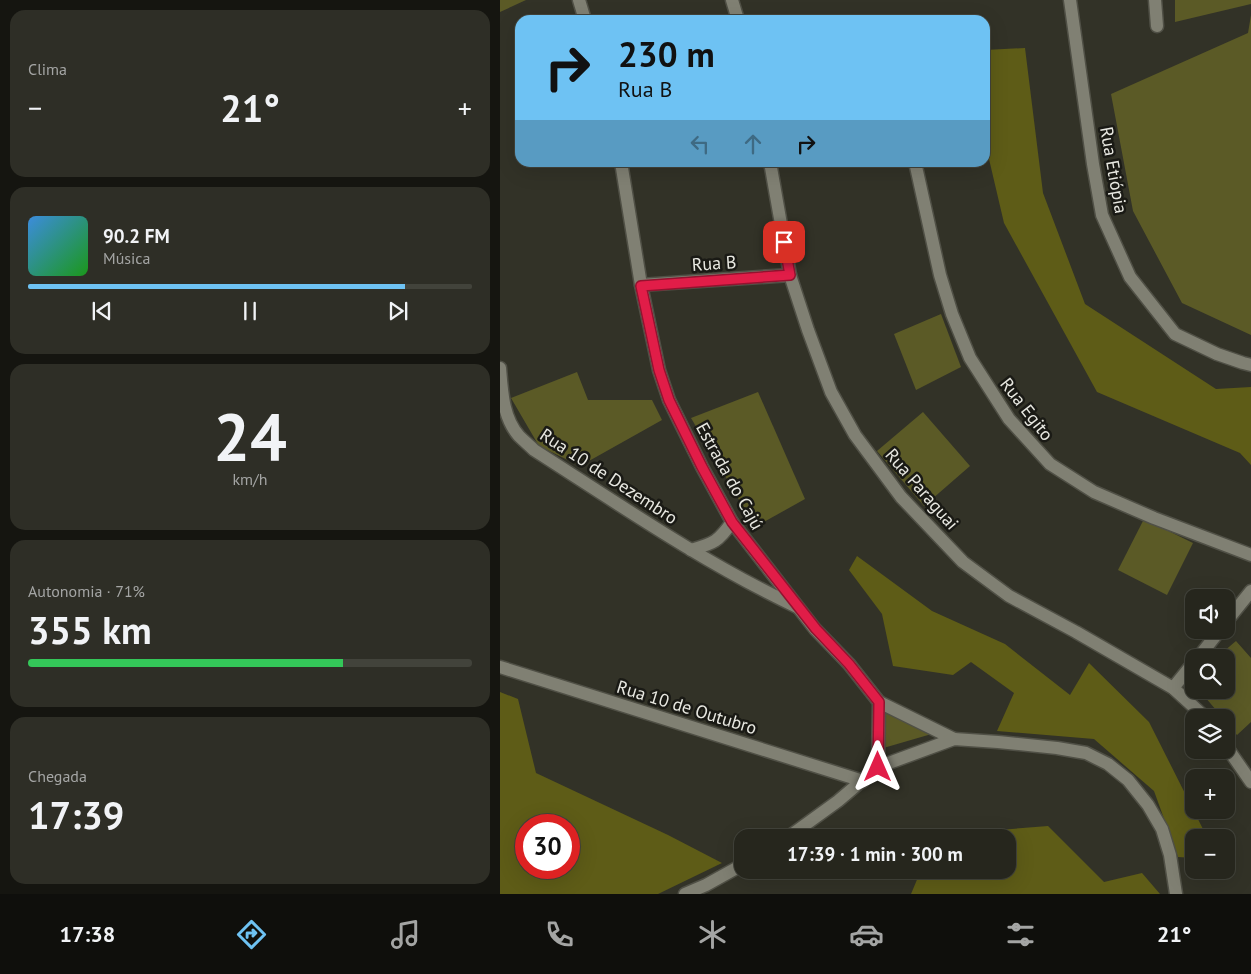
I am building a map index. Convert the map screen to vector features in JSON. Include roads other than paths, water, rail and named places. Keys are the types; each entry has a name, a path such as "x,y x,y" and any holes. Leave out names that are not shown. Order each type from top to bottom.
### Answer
{"street":[{"path":"579,0 584,15"},
{"path":"732,0 736,15"},
{"name":"Rua Etiópia","path":"1070,0 1102,215 1130,277 1175,334 1217,354 1243,364 1251,365"},
{"path":"1155,0 1157,26"},
{"name":"Estrada do Cajú","path":"622,167 641,286 659,370 669,400 732,522 816,629 849,664 879,702"},
{"name":"Rua Paraguai","path":"771,167 790,275 831,392 855,435 901,496 963,562 1009,596 1173,688 1196,709"},
{"name":"Rua Egito","path":"916,167 940,275 952,314 970,358 1009,419 1050,464 1094,492 1154,518 1251,555"},
{"name":"Rua B","path":"641,286 790,275"},
{"name":"Rua 10 de Dezembro","path":"500,368 502,395 508,418 518,436 534,450 691,550 734,575 799,608"},
{"path":"691,550 711,544 722,536 732,522"},
{"path":"1235,611 1251,591"},
{"path":"1205,649 1213,639"},
{"name":"Rua 10 de Outubro","path":"500,667 863,781"},
{"path":"1173,688 1185,673"},
{"path":"878,767 879,702 954,739 1057,748 1086,753 1108,764 1128,780 1148,805 1162,829 1170,855 1176,894"},
{"path":"799,829 838,801 878,767 954,739"},
{"path":"1235,759 1251,782"},
{"path":"685,894 708,890 734,871"}]}
